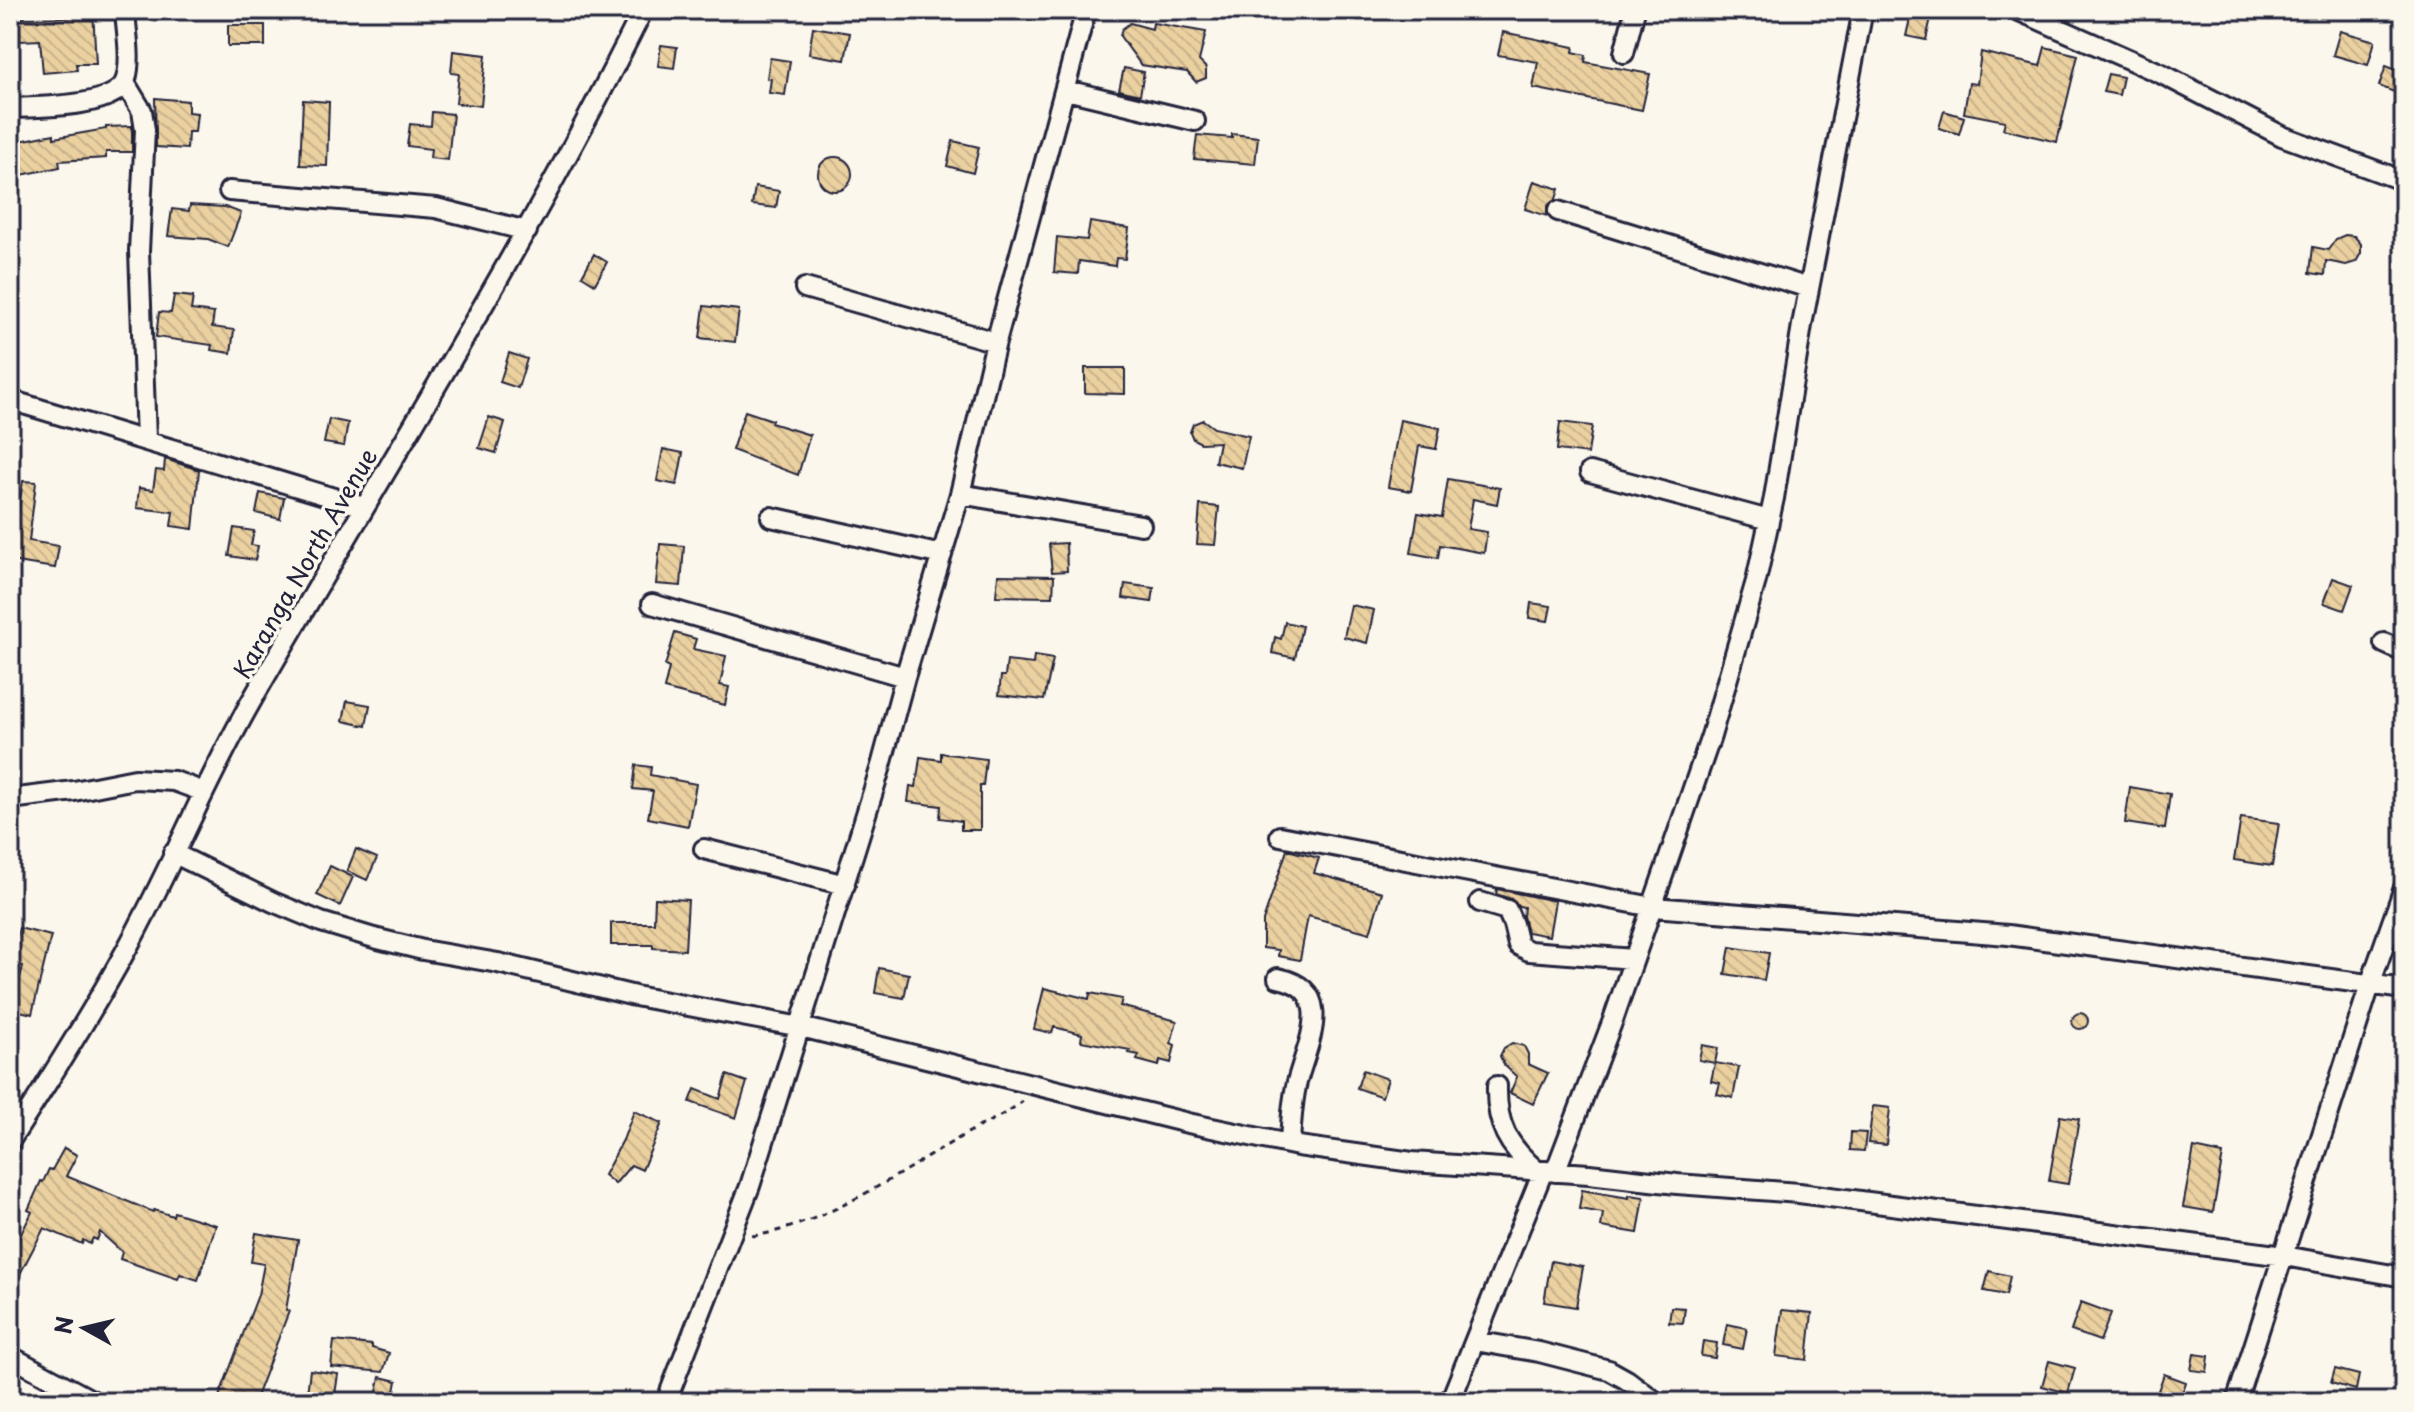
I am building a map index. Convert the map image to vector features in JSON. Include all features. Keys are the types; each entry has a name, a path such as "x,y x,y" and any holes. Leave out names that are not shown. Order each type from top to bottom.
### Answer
{"street":[{"path":"10,108 77,103 119,92 128,70 125,10"},
{"name":"Karanga North Avenue","path":"10,1141 125,951 243,716 474,325 643,10"},
{"path":"666,1402 750,1186 881,766 960,494 996,342 1086,10"},
{"path":"1624,53 1635,10"},
{"path":"1450,1402 1545,1171 1584,1098 1653,907 1735,660 1769,520 1809,288 1863,10"},
{"path":"2017,10 2162,74 2282,136 2404,181"},
{"path":"125,83 142,111 145,130 139,251 146,439"},
{"path":"1066,90 1195,121"},
{"path":"229,191 436,208 527,231"},
{"path":"1558,211 1809,288"},
{"path":"805,288 996,342"},
{"path":"10,400 364,507"},
{"path":"1590,472 1769,520"},
{"path":"960,494 1141,525"},
{"path":"771,517 942,555"},
{"path":"652,604 905,677"},
{"path":"2384,643 2404,652"},
{"path":"10,799 135,779 174,781 204,792"},
{"path":"1280,836 1653,907 2008,935 2371,982 2404,989"},
{"path":"704,849 845,885"},
{"path":"173,853 273,902 321,922 374,938 498,963 635,996 801,1027 1188,1123 1290,1144 1412,1162 1799,1193 2284,1256 2404,1277"},
{"path":"2236,1402 2404,888"},
{"path":"1480,902 1507,910 1518,945 1529,951 1634,959"},
{"path":"1278,978 1299,985 1309,995 1313,1006 1312,1030 1294,1098 1290,1144"},
{"path":"1497,1086 1501,1125 1512,1144 1545,1171"},
{"path":"1475,1341 1539,1352 1609,1370 1656,1402"},
{"path":"10,1356 95,1402"}],"path":[{"path":"729,1240 797,1227 1000,1118 1041,1086"}],"building":[{"path":"79,10 93,10 96,64 76,64 77,70 43,73 40,40 20,41 19,18 79,17"},
{"path":"1912,10 1932,13 1926,40 1906,36"},
{"path":"1130,23 1152,29 1153,23 1206,32 1199,61 1206,68 1206,78 1196,82 1187,72 1141,65 1120,36 1122,29"},
{"path":"228,25 265,25 265,46 228,46"},
{"path":"813,27 850,33 845,60 809,54"},
{"path":"2340,31 2375,41 2368,65 2333,55"},
{"path":"1503,32 1574,47 1573,52 1586,55 1585,62 1650,74 1642,110 1533,88 1538,62 1498,55"},
{"path":"661,45 677,47 674,68 658,66"},
{"path":"2045,47 2078,55 2057,142 2003,129 2005,121 1964,113 1969,83 1977,84 1981,52 2040,66"},
{"path":"453,51 486,55 481,106 456,103 459,74 451,73"},
{"path":"770,58 790,61 785,95 769,93 771,79 767,78"},
{"path":"2386,66 2404,73 2404,96 2379,86"},
{"path":"1124,68 1144,72 1140,95 1119,90"},
{"path":"2108,74 2123,77 2119,95 2103,92"},
{"path":"155,98 188,101 188,112 197,113 195,132 188,132 187,149 156,147"},
{"path":"303,100 329,102 327,166 300,165"},
{"path":"1944,111 1964,117 1959,134 1939,128"},
{"path":"432,112 453,114 448,160 430,158 431,149 407,146 410,124 431,126"},
{"path":"132,126 132,152 106,152 106,158 59,161 60,167 21,175 15,142 54,134 54,138 106,127"},
{"path":"1232,134 1258,137 1255,164 1194,159 1197,135 1232,138"},
{"path":"953,141 979,147 973,173 947,166"},
{"path":"835,157 847,162 852,174 847,186 835,191 823,186 818,174 823,162"},
{"path":"1534,181 1559,189 1556,199 1547,207 1547,216 1525,209"},
{"path":"755,187 779,191 776,208 752,205"},
{"path":"190,205 225,207 241,213 228,247 208,239 168,236 172,209 189,211"},
{"path":"1090,222 1129,228 1125,259 1116,258 1115,266 1079,261 1078,274 1054,272 1057,237 1087,240"},
{"path":"2345,235 2354,236 2361,244 2361,253 2356,262 2346,265 2326,261 2325,275 2310,273 2313,247 2328,250 2336,239"},
{"path":"594,254 607,262 595,284 582,276"},
{"path":"174,295 193,297 191,310 214,313 212,327 234,330 231,353 211,350 212,345 156,337 159,312 171,313"},
{"path":"704,306 739,310 735,342 700,338"},
{"path":"509,353 527,359 518,388 500,382"},
{"path":"1085,368 1125,368 1125,394 1085,393"},
{"path":"745,411 810,435 798,475 732,450"},
{"path":"489,417 505,422 496,453 479,448"},
{"path":"329,419 348,423 344,446 324,443"},
{"path":"1203,420 1214,428 1249,436 1242,468 1215,462 1219,442 1201,443 1193,439 1190,432 1193,424"},
{"path":"1400,420 1440,428 1436,449 1419,446 1411,491 1388,487"},
{"path":"1560,422 1592,426 1588,454 1557,450"},
{"path":"663,449 683,453 677,485 657,481"},
{"path":"165,459 199,470 193,529 171,526 173,512 137,508 139,488 153,490 156,470 164,471"},
{"path":"1448,479 1500,488 1497,504 1473,499 1468,529 1487,532 1484,553 1440,545 1438,558 1411,553 1418,513 1442,517"},
{"path":"23,481 36,482 29,541 59,546 55,568 10,561"},
{"path":"260,493 284,498 280,519 256,513"},
{"path":"1200,505 1219,507 1215,545 1197,544"},
{"path":"234,528 254,531 251,545 258,546 255,560 229,556"},
{"path":"1066,543 1067,571 1052,572 1049,544"},
{"path":"660,544 684,546 681,586 656,584"},
{"path":"998,575 1054,576 1053,597 996,596"},
{"path":"2333,578 2353,585 2344,610 2324,603"},
{"path":"1125,584 1154,588 1152,602 1123,598"},
{"path":"1531,603 1551,606 1548,621 1529,618"},
{"path":"1351,605 1374,610 1367,643 1344,637"},
{"path":"1285,622 1302,626 1295,658 1272,653 1275,637 1281,639"},
{"path":"675,633 696,639 693,649 726,656 720,685 729,687 725,705 664,689 669,668 665,666"},
{"path":"1034,656 1053,659 1044,700 999,695 1001,676 1005,676 1007,661 1033,664"},
{"path":"347,701 370,705 366,726 343,721"},
{"path":"941,753 986,759 983,786 980,786 980,830 961,830 961,821 940,818 941,806 908,802 910,786 916,787 920,757 941,760"},
{"path":"636,765 651,767 650,775 696,784 688,826 648,818 653,791 633,789"},
{"path":"2130,787 2170,794 2165,829 2125,823"},
{"path":"2241,818 2279,823 2272,866 2234,860"},
{"path":"356,849 377,858 367,880 347,871"},
{"path":"1287,850 1319,858 1314,873 1382,892 1370,933 1308,916 1300,960 1278,956 1279,950 1263,948 1263,921"},
{"path":"330,866 353,877 340,906 317,895"},
{"path":"1497,889 1555,901 1549,936 1527,932 1524,907 1496,894"},
{"path":"655,898 688,900 685,950 653,948 653,945 611,945 611,923 654,923"},
{"path":"19,928 51,936 32,1014 12,1009 23,966 10,963"},
{"path":"1730,947 1769,953 1764,980 1725,974"},
{"path":"879,968 909,974 904,998 875,993"},
{"path":"1044,988 1089,999 1090,993 1122,999 1120,1006 1177,1021 1171,1043 1175,1045 1171,1063 1160,1060 1159,1066 1137,1060 1139,1055 1129,1053 1130,1050 1081,1041 1082,1034 1054,1027 1052,1033 1034,1029"},
{"path":"2080,1013 2086,1015 2086,1027 2080,1029 2074,1027 2072,1021 2074,1015"},
{"path":"1512,1043 1524,1046 1528,1064 1548,1073 1533,1104 1510,1093 1517,1077 1504,1065 1500,1056 1504,1048"},
{"path":"1702,1045 1718,1048 1715,1063 1699,1060"},
{"path":"1715,1063 1739,1067 1733,1098 1717,1094 1720,1083 1711,1081"},
{"path":"1363,1070 1388,1079 1382,1097 1357,1088"},
{"path":"727,1075 747,1082 736,1118 690,1102 695,1089 720,1099"},
{"path":"1873,1106 1890,1108 1886,1145 1868,1143"},
{"path":"634,1111 662,1123 642,1170 631,1165 615,1184 604,1175"},
{"path":"2060,1116 2079,1119 2068,1184 2049,1181"},
{"path":"1851,1132 1866,1133 1864,1151 1850,1150"},
{"path":"64,1148 77,1155 66,1176 153,1212 173,1216 174,1212 216,1225 198,1280 180,1274 178,1279 120,1259 122,1252 100,1232 97,1240 93,1238 90,1244 83,1240 82,1244 44,1228 10,1293 10,1256 32,1212 28,1210 41,1181 49,1169 52,1170"},
{"path":"2194,1148 2223,1154 2213,1212 2183,1207"},
{"path":"1582,1190 1629,1198 1629,1195 1644,1197 1638,1233 1601,1227 1603,1213 1579,1209"},
{"path":"256,1233 298,1240 286,1310 289,1311 254,1402 217,1402 258,1295 264,1264 251,1262"},
{"path":"1551,1261 1583,1267 1576,1307 1544,1302"},
{"path":"1989,1271 2010,1276 2006,1295 1984,1291"},
{"path":"2081,1302 2111,1313 2100,1341 2071,1331"},
{"path":"1671,1307 1685,1308 1683,1323 1669,1322"},
{"path":"1782,1310 1812,1313 1807,1360 1776,1356"},
{"path":"1727,1324 1747,1328 1743,1349 1723,1345"},
{"path":"334,1341 372,1345 372,1348 389,1353 383,1372 331,1367"},
{"path":"1703,1341 1717,1343 1715,1358 1701,1356"},
{"path":"2194,1354 2209,1356 2207,1372 2191,1370"},
{"path":"2049,1361 2075,1368 2068,1393 2042,1386"},
{"path":"2335,1369 2359,1375 2356,1390 2331,1383"},
{"path":"310,1370 338,1374 334,1402 306,1402"},
{"path":"2164,1374 2186,1382 2179,1402 2154,1402"},
{"path":"380,1377 397,1381 393,1402 375,1402"}]}
